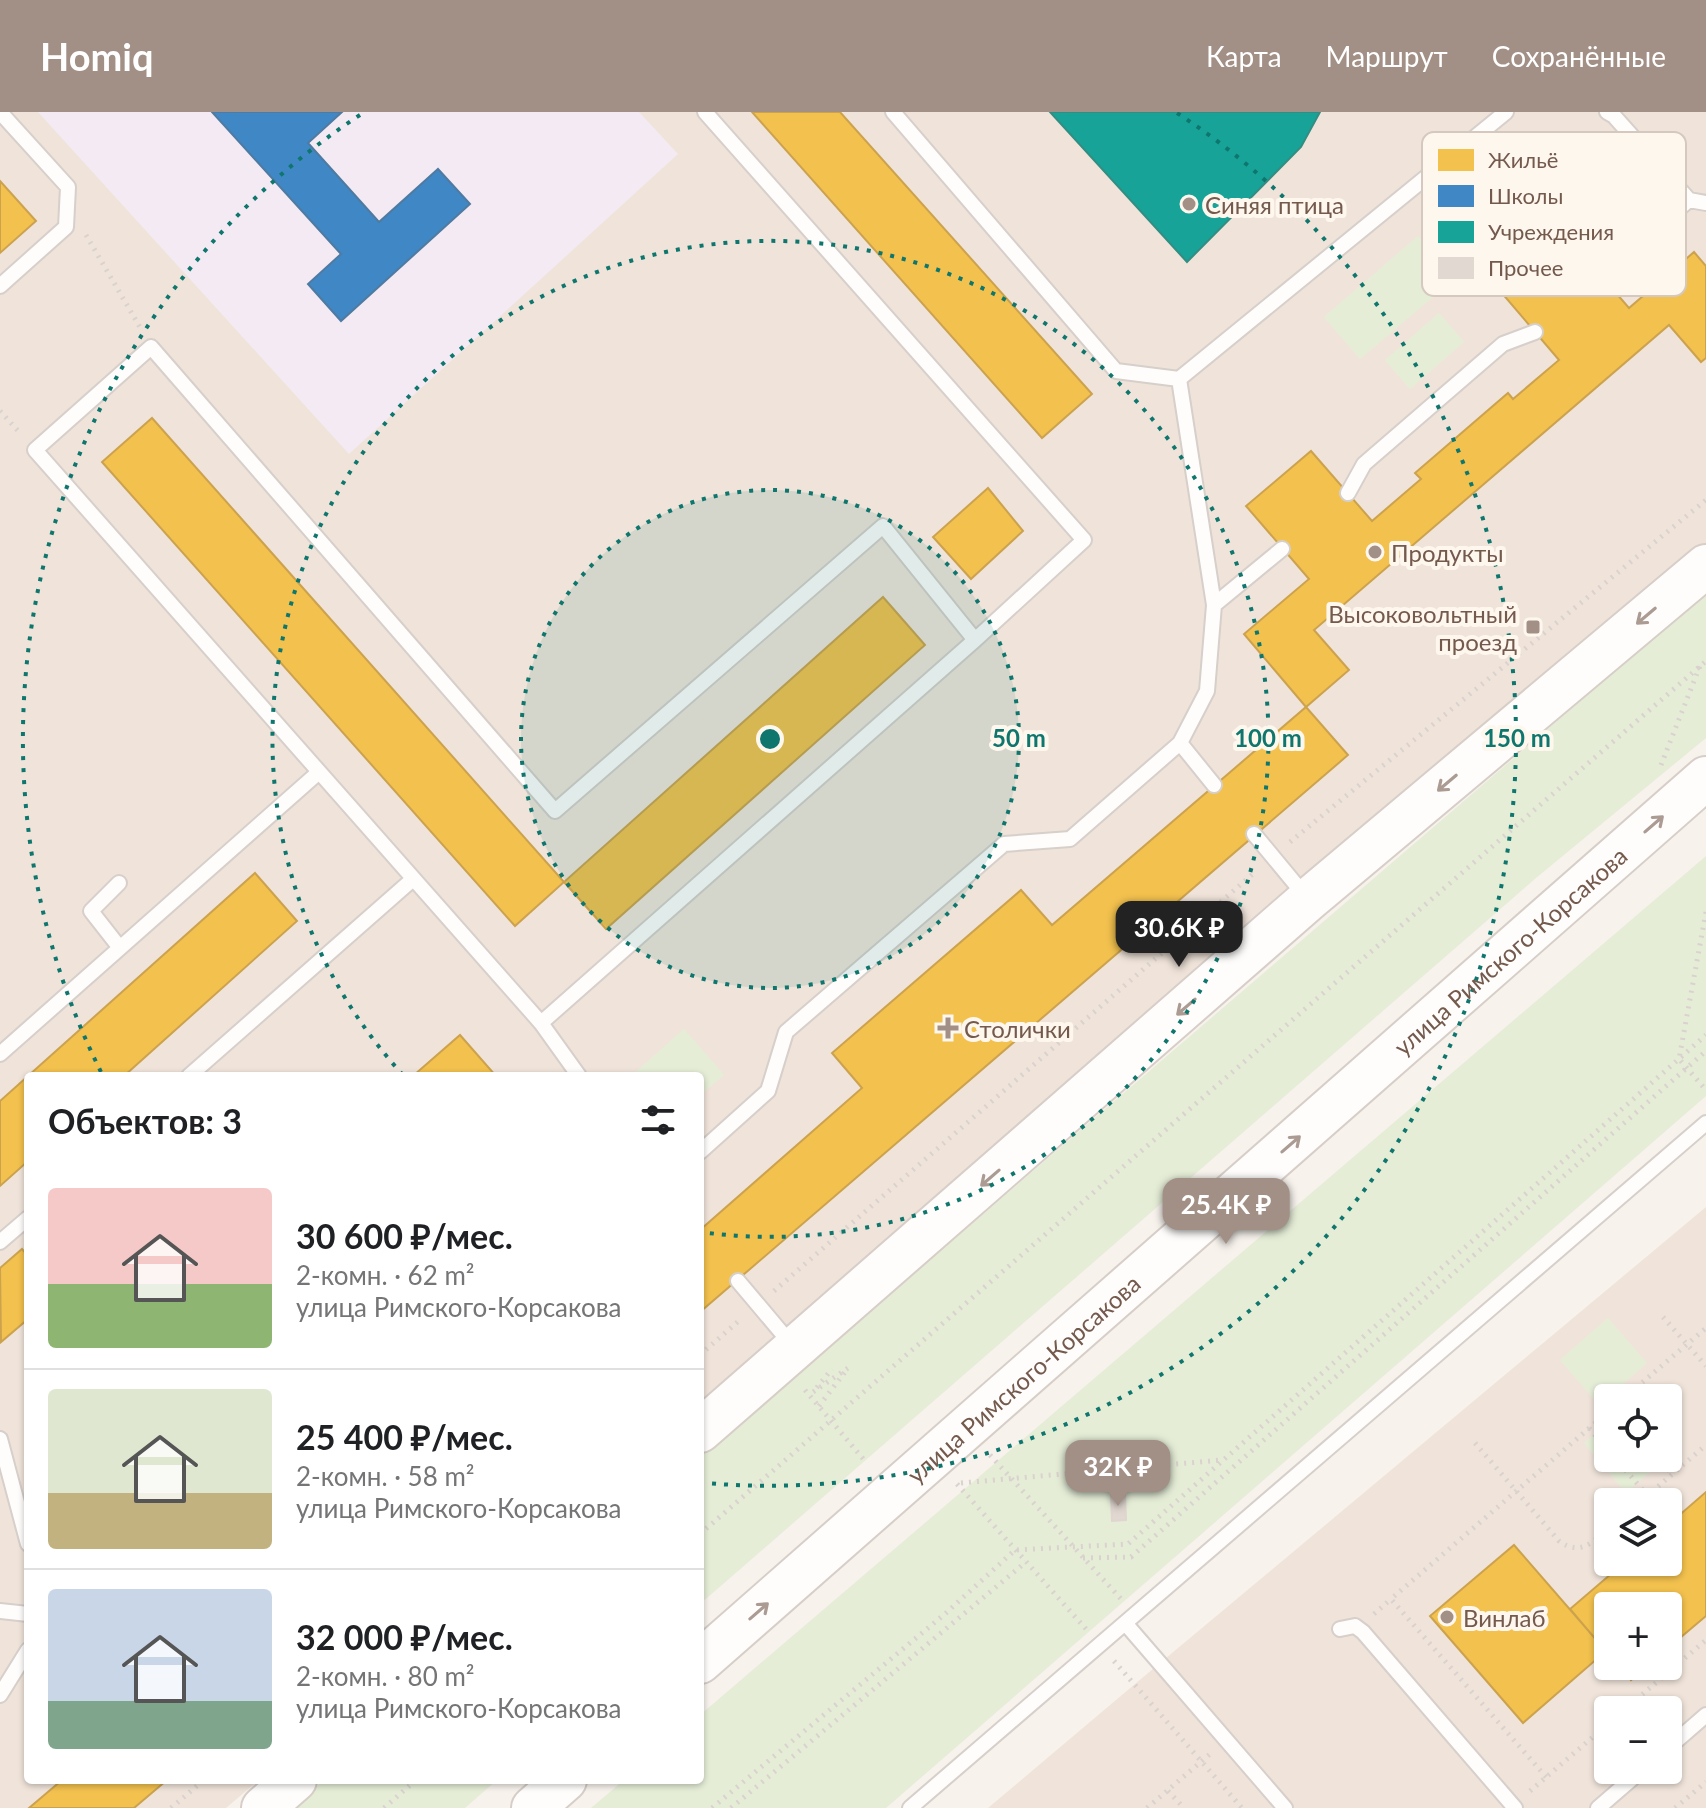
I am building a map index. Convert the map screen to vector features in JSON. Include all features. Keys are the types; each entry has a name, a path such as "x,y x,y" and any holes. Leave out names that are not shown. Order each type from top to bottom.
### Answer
{"street":[{"path":"704,1428 1308,900 1706,566"},
{"name":"улица Римского-Корсакова","path":"704,1658 1706,778"},
{"path":"263,1808 290,1784"},
{"path":"533,1808 560,1784"}],"lane":[{"path":"0,112 68,187 66,227 0,286"},
{"path":"541,1023 1084,540 705,112"},
{"path":"893,112 1116,371 1179,379 1422,181"},
{"path":"1482,132 1506,112"},
{"path":"1613,113 1630,132"},
{"path":"1686,197 1706,203"},
{"path":"1348,493 1364,464 1503,344 1535,332"},
{"path":"576,1072 541,1023 35,450 151,347 555,811 883,526 975,640"},
{"path":"704,1148 768,1091 786,1032 1004,844 1070,839 1180,743 1207,691 1214,605 1179,379"},
{"path":"1214,605 1282,549"},
{"path":"1180,743 1214,785"},
{"path":"0,1054 319,772"},
{"path":"1254,834 1308,900"},
{"path":"194,1072 413,879"},
{"path":"119,883 91,911 120,948"},
{"path":"910,1808 1706,1123"},
{"path":"0,1242 24,1221"},
{"path":"738,1281 796,1348"},
{"path":"0,1439 24,1529"},
{"path":"0,1611 24,1614"},
{"path":"1130,1619 1226,1740 1285,1808"},
{"path":"1340,1629 1355,1626 1363,1632 1514,1807"},
{"path":"0,1695 24,1656"},
{"path":"1682,1736 1706,1715"},
{"path":"1598,1808 1626,1784"}],"path":[{"path":"66,227 88,236 151,347"},
{"path":"704,1351 1273,857 1706,500"},
{"path":"1656,779 1703,663"},
{"path":"704,1531 1703,663"},
{"path":"1679,1059 1706,912"},
{"path":"712,1808 946,1613 1015,1550 1128,1544 1706,1035"},
{"path":"1083,1558 1131,1557 1706,1051"},
{"path":"1679,1059 1706,1090"},
{"path":"1663,1317 1706,1366"},
{"path":"1640,1384 1706,1328"},
{"path":"819,1406 865,1461"},
{"path":"1546,1777 1391,1599 1594,1424"},
{"path":"1589,1428 1594,1434"},
{"path":"1475,1443 1559,1541 1568,1547 1585,1548 1594,1541"},
{"path":"1655,1488 1706,1445"},
{"path":"989,1453 1083,1558 1130,1619"},
{"path":"1223,1460 956,1483 1242,1808"},
{"path":"1627,1472 1641,1488"},
{"path":"731,1808 1026,1562"},
{"path":"1640,1696 1706,1640"},
{"path":"1514,1807 1594,1736"},
{"path":"1147,1808 1226,1740"},
{"path":"1675,1808 1706,1782"},
{"path":"171,1808 199,1784"},
{"path":"384,1808 411,1784"},
{"path":"1168,1790 1184,1808"}],"shaded area":[{"path":"0,112 1706,112 1706,546 704,1399 704,1072 24,1072 24,1784 254,1784 226,1808 0,1808"},
{"path":"38,112 639,112 678,154 349,454"},
{"path":"1706,1207 1706,1808 988,1808 1135,1684"}],"green space":[{"path":"1418,236 1422,241 1422,296 1434,296 1360,359 1324,317"},
{"path":"1439,313 1464,342 1410,389 1385,360"},
{"path":"1706,593 1706,738 1536,878 704,1601 704,1454"},
{"path":"1706,856 1706,1096 886,1808 591,1808 619,1784 704,1784 704,1712"},
{"path":"684,1029 724,1075 704,1092 704,1072 636,1072"},
{"path":"1608,1318 1647,1363 1623,1384 1594,1384 1594,1399 1560,1360"},
{"path":"1594,1434 1594,1455 1584,1443"},
{"path":"1608,1472 1650,1472 1632,1488 1622,1488"},
{"path":"319,1784 492,1784 465,1808 292,1808"}],"building: Жильё":[{"path":"752,112 840,112 1092,394 1042,438"},
{"path":"0,181 36,221 0,253"},
{"path":"1694,252 1706,266 1706,358 1701,362 1669,325 1314,630 1349,670 1306,707 1244,634 1309,579 1246,506 1311,451 1372,521 1421,479 1415,473 1508,393 1513,399 1559,360 1504,296 1619,296 1629,308 1643,296 1686,296 1686,259"},
{"path":"152,418 564,882 515,926 102,462"},
{"path":"988,488 1023,531 971,579 933,537"},
{"path":"883,597 925,645 606,929 564,882"},
{"path":"1306,707 1348,755 704,1309 704,1226 862,1088 832,1053 1021,890 1052,925"},
{"path":"255,873 297,921 128,1072 32,1072"},
{"path":"460,1035 492,1072 417,1072"},
{"path":"24,1080 24,1165 0,1186 0,1101"},
{"path":"22,1249 24,1251 24,1322 1,1342 0,1268"},
{"path":"1706,1492 1706,1616 1682,1636 1682,1592 1594,1592 1594,1637 1570,1609 1609,1576 1682,1576 1682,1513"},
{"path":"1514,1545 1594,1637 1594,1661 1523,1723 1430,1616"},
{"path":"57,1784 162,1784 134,1808 29,1808"}],"building: Школы":[{"path":"212,112 342,112 308,143 379,222 438,169 470,204 341,321 308,284 341,254"}],"building: Учреждения":[{"name":"Синяя птица","path":"1050,112 1320,112 1301,147 1187,262"}],"building: Прочее":[{"path":"1125,1494 1126,1520 1112,1521 1111,1495"}],"place":[{"name":"Синяя птица","path":"1189,204"},
{"name":"Продукты","path":"1375,552"},
{"name":"Высоковольтный проезд","path":"1533,627"},
{"name":"Столички","path":"948,1028"},
{"name":"Винлаб","path":"1447,1617"}]}
